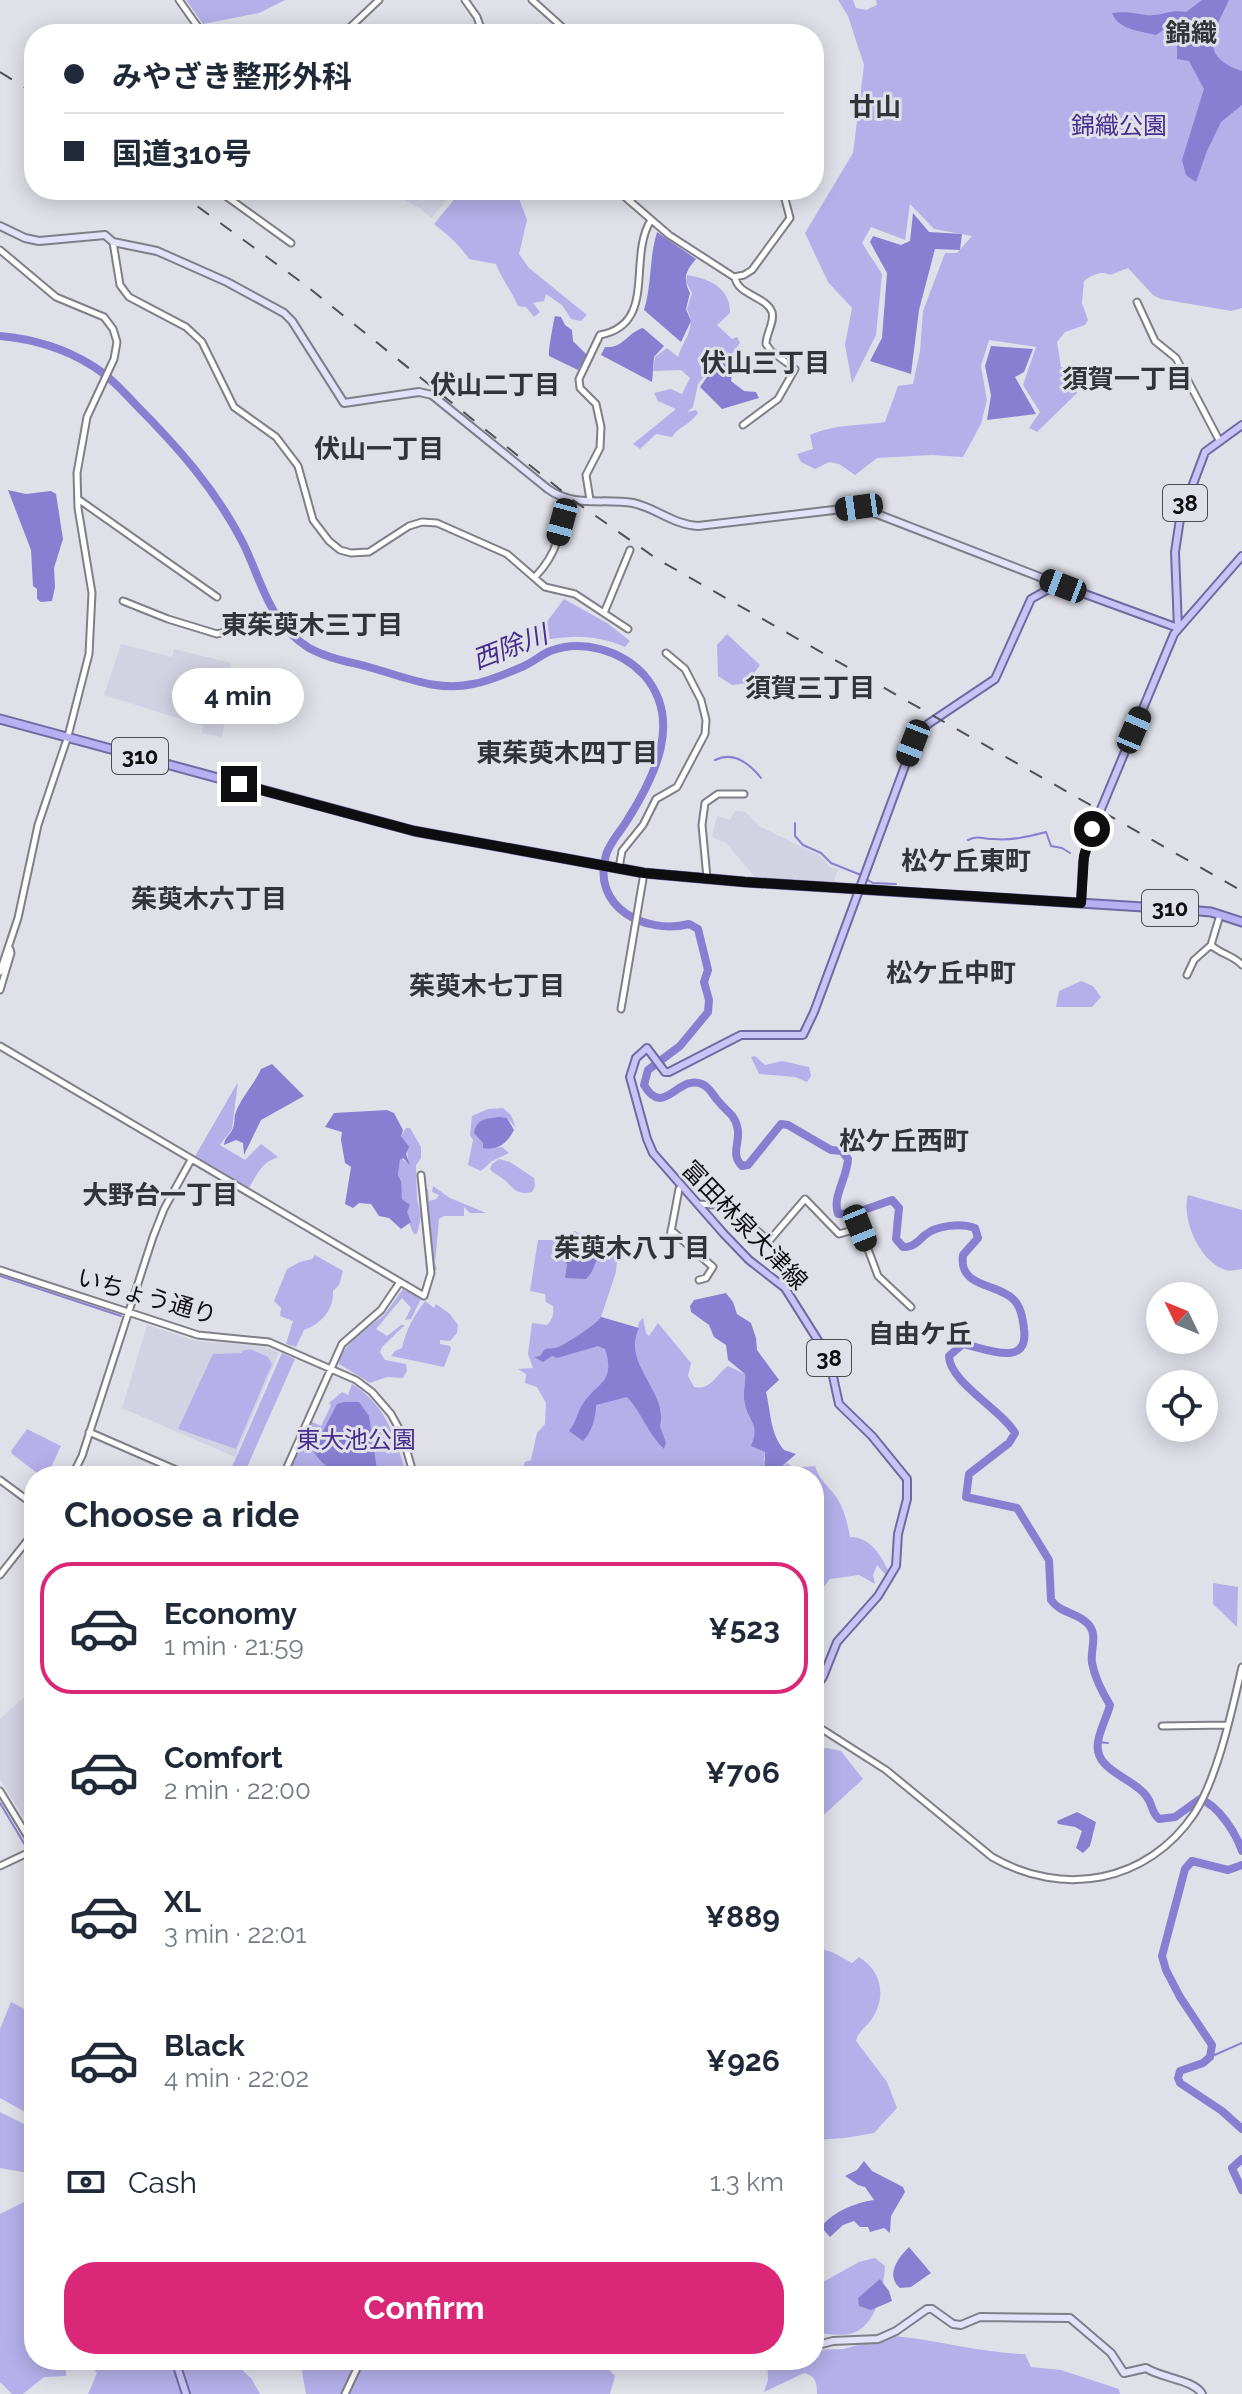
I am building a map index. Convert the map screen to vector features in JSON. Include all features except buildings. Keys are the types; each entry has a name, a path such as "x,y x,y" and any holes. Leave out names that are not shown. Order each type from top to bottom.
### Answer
{"highway":[{"name":"310","path":"0,719 414,831 644,873 1175,909 1221,915 1242,922"}],"main road":[{"path":"0,226 39,241 102,234 113,242 157,251 246,290 292,321 344,403 414,392 432,395 564,499 634,504 698,526 859,507 1178,628"},
{"name":"38","path":"1178,628 1178,526 1204,455 1219,440 1242,425"},
{"name":"38","path":"1081,903 1083,862 1089,838 1178,628 1242,556"},
{"name":"富田林泉大津線","path":"824,1674 837,1642 890,1581 896,1566 898,1534 909,1488 903,1473 872,1436 839,1404 829,1358 785,1288 749,1260 653,1153 631,1085 631,1070 636,1058 647,1048 665,1072 674,1071 741,1035 803,1035 918,733 995,679 1031,599 1063,586"},
{"path":"1176,602 1193,611"},
{"path":"824,2343 883,2337 927,2309 932,2309 953,2324 961,2325 980,2317 1070,2318 1111,2353 1124,2373 1146,2368 1156,2375 1195,2386 1202,2394"},
{"path":"178,2370 186,2394"}],"street":[{"path":"179,0 196,24"},
{"path":"354,24 379,0"},
{"path":"465,0 479,24"},
{"path":"532,0 559,24"},
{"path":"231,200 291,243"},
{"path":"630,201 676,240 735,277 752,270 790,218 785,200"},
{"path":"590,500 586,475 597,456 601,427 596,404 580,388 579,379 600,335 624,326 634,312 640,256 651,220"},
{"path":"113,242 123,291 186,327 199,339 234,407 276,437 298,466 311,517 332,545 347,552 364,553 409,526 422,522 437,523 507,554 545,587 575,594 628,629"},
{"path":"0,250 56,297 98,314 108,322 117,342 111,366 89,413 77,473 77,499 92,593 93,617 87,668 38,825 9,948 0,972"},
{"path":"735,277 736,283 770,309 773,318 767,333 767,346 795,369 778,399 743,425"},
{"path":"1137,302 1155,341 1176,358 1219,440"},
{"path":"77,499 217,597"},
{"path":"535,577 552,558 562,522 564,499"},
{"path":"604,613 630,550"},
{"path":"123,601 168,619 217,634 224,632"},
{"path":"616,868 622,851 643,825 656,799 677,787 705,734 706,720 701,700 685,669 666,653"},
{"path":"707,879 702,825 705,803 718,794 744,794"},
{"path":"621,1009 644,873"},
{"path":"1187,975 1194,960 1211,945 1221,915"},
{"path":"1211,945 1217,951 1235,957 1242,965"},
{"path":"0,990 11,953 9,948"},
{"path":"0,1046 424,1296 431,1273 421,1175"},
{"path":"76,1466 164,1209 191,1160"},
{"path":"670,1237 679,1189 682,1187"},
{"path":"698,1204 715,1205 723,1201 769,1241 805,1199 839,1234 860,1228 878,1276 911,1307"},
{"path":"671,1230 713,1267 706,1278 699,1280"},
{"name":"いちょう通り","path":"0,1270 198,1335 269,1342 330,1367 372,1392 391,1414 402,1434 411,1466"},
{"path":"287,1466 342,1344 381,1310 400,1282"},
{"path":"89,1432 167,1466"},
{"path":"0,1480 24,1498"},
{"path":"0,1575 24,1545"},
{"path":"824,1730 886,1770 992,1857 1042,1878 1083,1880 1119,1872 1160,1850 1178,1834 1195,1812 1210,1780 1242,1667"},
{"path":"1162,1726 1226,1728"},
{"path":"0,1791 24,1831"},
{"path":"0,1866 24,1853"},
{"path":"345,2394 358,2370"}],"shaded area":[{"path":"1202,0 1229,0 1218,22 1213,42 1219,58 1242,71 1242,105 1221,122 1196,182 1186,175 1182,160 1204,89 1189,61 1177,59 1177,32 1166,28 1156,35 1137,31 1119,23 1112,13 1152,15 1186,12"},
{"path":"405,200 447,200 431,218"},
{"path":"913,213 929,232 962,234 960,250 935,249 919,310 911,374 870,361 882,338 887,273 870,242 873,236 901,245 910,241"},
{"path":"657,232 696,259 686,275 690,293 686,309 691,321 681,342 644,310"},
{"path":"555,316 561,317 572,330 573,341 587,355 578,370 549,356"},
{"path":"643,328 664,346 654,357 652,382 601,355 605,347 621,343"},
{"path":"991,346 1033,349 1024,372 1015,377 1036,414 987,420 991,395 985,366"},
{"path":"723,354 734,361 731,381 744,391 756,392 759,398 722,409 700,387"},
{"path":"8,490 26,494 51,491 56,494 63,539 54,568 52,601 41,602 37,599 31,550"},
{"path":"121,644 172,657 174,649 231,663 225,687 230,689 222,737 202,733 203,726 104,695"},
{"path":"735,811 745,812 761,827 820,856 830,867 839,869 834,879 837,883 755,877 726,843 712,837 717,816 730,820"},
{"path":"272,1064 304,1096 261,1120 244,1155 243,1143 236,1140 224,1145 244,1097 261,1069"},
{"path":"387,1110 394,1113 403,1130 401,1136 409,1147 406,1154 410,1165 403,1158 400,1160 398,1175 402,1199 410,1205 407,1212 411,1222 401,1229 389,1218 379,1216 371,1204 359,1203 353,1208 345,1204 351,1167 345,1163 342,1132 325,1127 334,1113"},
{"path":"499,1117 507,1118 514,1130 502,1145 483,1148 483,1143 474,1133 477,1124"},
{"path":"579,1234 604,1249 586,1279 565,1278 567,1264 559,1255 574,1248 574,1236"},
{"path":"726,1293 737,1314 751,1323 757,1350 779,1380 766,1392 776,1437 784,1450 796,1454 782,1466 765,1466 765,1452 751,1446 755,1432 744,1399 745,1374 728,1360 726,1345 714,1337 709,1325 691,1312 690,1306 694,1300"},
{"path":"601,1317 639,1328 635,1341 636,1354 658,1401 660,1426 666,1443 664,1449 627,1397 596,1405 593,1424 583,1441 569,1431 585,1400 606,1377 608,1361 605,1349 598,1346 557,1358 552,1356 543,1362 534,1357 540,1356 545,1349 567,1342"},
{"path":"147,1325 196,1341 261,1346 279,1352 235,1457 122,1408"},
{"path":"359,1402 369,1416 376,1466 327,1466 313,1450 337,1404"},
{"path":"24,1697 24,1819 0,1779 0,1719"},
{"path":"1077,1812 1096,1822 1090,1846 1083,1853 1076,1848 1082,1831 1058,1824 1057,1821"},
{"path":"864,2161 872,2171 903,2187 905,2192 891,2216 890,2233 884,2228 870,2232 868,2227 860,2227 854,2221 843,2225 830,2237 824,2230 824,2224 832,2216 874,2200 865,2187 845,2176 857,2170"},
{"path":"909,2247 931,2273 911,2287 900,2288 893,2272 897,2261"},
{"path":"880,2279 892,2301 871,2310 859,2306 858,2298"}],"green space":[{"path":"186,0 285,0 259,13 203,24"},
{"name":"錦織公園","path":"838,0 853,0 856,8 866,10 877,5 876,0 1242,0 1242,308 1231,311 1161,299 1153,295 1128,268 1110,275 1097,274 1084,281 1082,303 1088,320 1085,325 1065,332 1057,342 1061,367 1078,372 1077,393 1037,432 1029,428 1040,412 1023,385 1036,347 989,340 981,366 987,400 981,424 963,457 877,458 855,475 839,464 829,462 815,469 801,462 797,454 813,449 810,435 838,427 885,422 898,386 913,384 920,351 923,311 945,253 957,253 972,236 934,229 910,204 905,240 871,227 862,243 882,274 876,335 852,383 845,345 852,308 828,282 805,233 853,153 864,65 848,16"},
{"path":"454,200 520,200 527,220 519,254 529,268 587,315 581,321 571,319 562,305 546,294 544,301 533,303 540,312 534,317 526,307 518,306 496,264 469,259 434,224"},
{"path":"687,275 710,282 727,297 730,313 717,325 732,339 737,337 740,343 731,355 723,353 698,384 693,407 687,412 696,410 698,413 695,417 672,437 656,434 640,449 633,444 676,409 658,401 654,393 671,389 682,394 690,378 681,370 653,371 655,357 667,348 678,357 688,333 691,322 687,309 692,293 686,282"},
{"path":"564,599 607,623 630,641 625,647 601,639 578,637 531,643"},
{"path":"727,634 760,665 747,683 732,685 718,676 717,645"},
{"path":"1081,981 1093,986 1101,997 1092,1007 1056,1007 1059,991"},
{"path":"755,1056 765,1065 782,1061 809,1067 811,1076 807,1082 795,1077 759,1074 751,1057"},
{"path":"238,1082 232,1129 220,1145 245,1160 261,1144 278,1157 264,1165 249,1188 194,1158"},
{"path":"503,1108 511,1115 516,1128 507,1118 478,1136 487,1149 502,1147 509,1153 492,1161 481,1171 468,1165 473,1140 470,1135 472,1116 488,1109"},
{"path":"406,1128 410,1128 421,1147 421,1158 416,1165 421,1216 417,1234 414,1234 407,1216 398,1175 400,1160 408,1160 401,1136"},
{"path":"499,1159 510,1162 534,1178 532,1192 517,1191 490,1169"},
{"path":"433,1186 450,1198 486,1213 470,1213 464,1207 464,1216 439,1219 437,1269 434,1271 425,1194 428,1189 429,1201 436,1199 439,1195 432,1192"},
{"path":"1188,1195 1242,1210 1242,1269 1223,1269 1206,1257 1190,1226"},
{"path":"575,1231 609,1249 617,1258 616,1272 601,1317 638,1328 643,1318 649,1336 658,1323 691,1363 688,1376 694,1387 705,1387 728,1366 745,1374 744,1400 755,1423 759,1445 765,1452 764,1460 779,1466 524,1466 531,1460 537,1433 545,1424 546,1403 537,1387 525,1383 526,1374 518,1369 533,1368 528,1354 532,1323 547,1325 553,1314 553,1306 546,1302 545,1294 530,1291 538,1240 553,1240"},
{"path":"315,1255 343,1271 339,1285 333,1291 329,1310 316,1324 304,1330 296,1347 286,1344 293,1321 280,1316 281,1308 274,1301 287,1269"},
{"path":"403,1289 421,1299 411,1319 405,1320 411,1308 402,1298 376,1329 387,1336 405,1325 380,1352 385,1360 406,1364 407,1371 403,1378 387,1377 370,1383 339,1364 338,1357 356,1337 384,1315"},
{"path":"425,1301 434,1308 436,1304 450,1314 458,1325 457,1333 450,1341 440,1340 440,1344 451,1349 444,1367 391,1356 402,1348 410,1324"},
{"path":"250,1349 268,1357 272,1364 236,1449 178,1429 213,1354 242,1353"},
{"path":"282,1353 295,1359 247,1466 232,1466"},
{"name":"東大池公園","path":"352,1384 374,1402 388,1424 404,1466 291,1466 310,1421 321,1426 331,1405 329,1403 342,1392 348,1395"},
{"path":"27,1429 61,1446 52,1466 28,1466 11,1451"},
{"path":"824,1482 840,1504 850,1537 863,1540 874,1548 888,1570 886,1575 877,1565 873,1575 875,1584 859,1575 830,1579 824,1586"},
{"path":"1213,1583 1238,1587 1237,1627 1213,1604"},
{"path":"824,1749 841,1751 863,1779 824,1815"},
{"path":"824,1950 852,1963 859,1957 877,1977 879,2003 856,2041 887,2082 897,2108 874,2133 824,2139"},
{"path":"11,2002 24,2009 24,2111 0,2098 0,2029"},
{"path":"0,2112 24,2124 24,2172 0,2168"},
{"path":"24,2202 24,2370 66,2370 66,2376 44,2377 23,2394 12,2394 0,2382 0,2214"},
{"path":"875,2258 885,2266 873,2314 868,2323 853,2333 824,2334 824,2281 859,2262"},
{"path":"894,2336 1025,2354 1031,2367 1061,2370 1119,2389 1120,2394 817,2394 815,2380 804,2373 764,2392 768,2370 824,2370 824,2350 843,2349"},
{"path":"94,2370 242,2370 260,2394 88,2394 97,2373"},
{"path":"302,2370 609,2370 615,2376 610,2394 306,2394"}],"waterway":[{"name":"西除川","path":"0,336 24,339 69,353 97,369 120,388 166,436 208,487 243,543 284,627 309,648 332,658 434,685 460,686 486,681 524,666 550,651 575,646 613,653 644,675 656,692 662,710 661,748 647,785 606,855 603,873 606,889 614,903 639,921 655,925 689,924 698,929 708,970 704,982 709,1000 708,1012 680,1046 648,1070 644,1085 658,1098 693,1083 707,1087 736,1122 736,1156 742,1166 748,1165 781,1124 831,1150 842,1151 848,1159 838,1194 838,1214 855,1213 892,1200 899,1208 896,1239 903,1247 913,1245 942,1227 956,1225 975,1228 978,1238 963,1255 963,1266 973,1279 1007,1295 1016,1303 1023,1321 1024,1341 1020,1349 1004,1353 963,1344 949,1356 957,1376 1015,1433 1009,1443 969,1474 966,1497 1017,1508 1049,1560 1051,1600 1085,1621 1092,1629 1093,1669 1110,1705 1098,1742 1102,1760 1141,1790 1159,1819 1175,1817 1200,1799 1207,1802 1226,1820 1242,1851"},
{"path":"715,760 728,757 740,760 761,778"},
{"path":"795,823 795,836 803,845 821,853 831,863 861,875"},
{"path":"968,840 978,837 1014,839 1046,832 1051,846 1070,853"},
{"path":"866,879 873,883 896,884"},
{"path":"0,1276 121,1316"},
{"path":"1098,1742 1108,1743"},
{"path":"0,1803 24,1843"},
{"name":"西除川","path":"1242,1865 1228,1870 1192,1861 1185,1869 1162,1956 1180,1997 1212,2045 1210,2057 1203,2063 1180,2071 1180,2083 1222,2111 1242,2129"},
{"path":"1210,2057 1242,2043"},
{"name":"西除川","path":"1242,2159 1232,2168 1242,2190"}],"railway":[{"path":"0,72 24,87"},
{"path":"189,200 304,284 573,500 657,559 1242,891"}],"district":[{"name":"錦織","path":"1191,33"},
{"name":"廿山","path":"875,107"},
{"name":"伏山三丁目","path":"765,363"},
{"name":"須賀一丁目","path":"1127,379"},
{"name":"伏山二丁目","path":"495,385"},
{"name":"伏山一丁目","path":"379,449"},
{"name":"東茱萸木三丁目","path":"312,625"},
{"name":"須賀三丁目","path":"810,688"},
{"name":"東茱萸木四丁目","path":"567,753"},
{"name":"松ケ丘東町","path":"966,861"},
{"name":"茱萸木六丁目","path":"209,899"},
{"name":"松ケ丘中町","path":"951,973"},
{"name":"茱萸木七丁目","path":"487,986"},
{"name":"松ケ丘西町","path":"904,1141"},
{"name":"大野台一丁目","path":"160,1195"},
{"name":"茱萸木八丁目","path":"632,1248"},
{"name":"自由ケ丘","path":"920,1334"}],"route":[{"path":"239,784 414,831 676,878 1081,903 1081,876 1092,829"}]}
